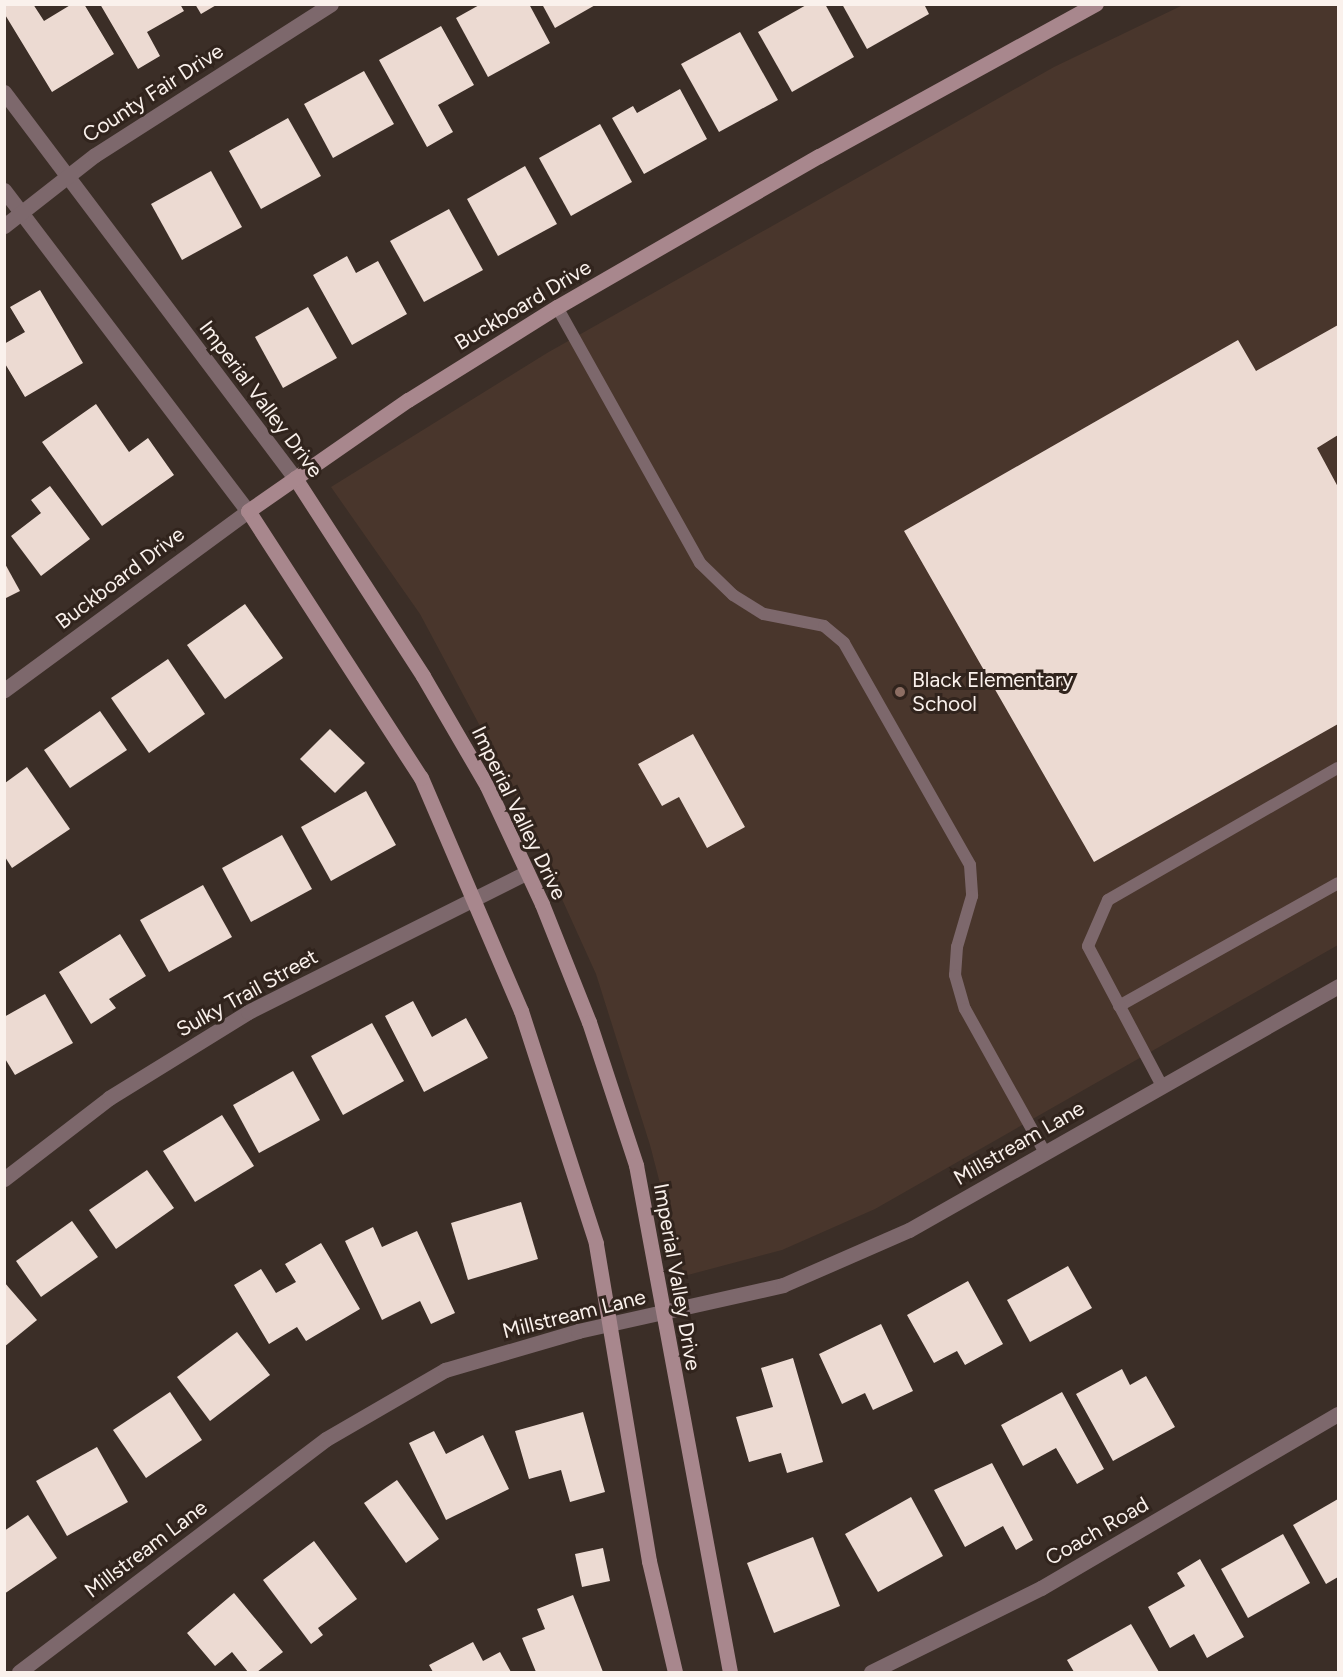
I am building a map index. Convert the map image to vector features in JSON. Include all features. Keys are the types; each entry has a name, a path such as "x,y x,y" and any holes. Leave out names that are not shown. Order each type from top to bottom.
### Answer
{"street":[{"name":"County Fair Drive","path":"4,226 94,155 331,4"},
{"name":"Buckboard Drive","path":"4,690 248,511 408,400 557,307 819,156 1096,4"},
{"name":"Imperial Valley Drive","path":"4,92 295,478 423,676 486,786 527,872 590,1022 636,1165 730,1672"},
{"path":"4,190 248,511 421,778 521,1011 563,1134 596,1243 649,1561 675,1672"},
{"name":"Sulky Trail Street","path":"4,1179 109,1098 249,1012 527,872"},
{"name":"Millstream Lane","path":"19,1672 326,1439 445,1370 610,1325 783,1285 909,1230 1338,986"},
{"name":"Coach Road","path":"871,1672 1041,1588 1338,1414"}],"lane":[{"path":"557,307 700,563 734,596 764,614 824,626 844,643 970,865 972,896 957,947 955,975 965,1009 1045,1153"},
{"path":"1162,1086 1088,946 1108,900 1338,768"},
{"path":"1119,1006 1338,883"}],"shaded area":[{"name":"Black Elementary School","path":"1183,5 1338,5 1338,945 875,1209 782,1250 684,1276 650,1145 596,974 503,769 420,614 331,487 547,353 1054,67"}],"building":[{"path":"4,4 33,4 44,21 72,4 84,4 114,54 52,92 4,13"},
{"path":"100,4 180,4 184,11 147,32 160,56 138,69"},
{"path":"195,4 218,4 201,14"},
{"path":"481,4 529,4 550,43 488,77 456,18"},
{"path":"542,4 597,4 555,28"},
{"path":"808,4 825,4 854,57 792,92 758,32"},
{"path":"842,4 924,4 929,14 867,49"},
{"path":"441,26 474,85 438,105 453,132 427,147 379,60"},
{"path":"740,32 778,100 719,132 681,64"},
{"path":"364,71 394,124 333,158 304,104"},
{"path":"680,89 707,139 644,174 612,118 633,106 637,113"},
{"path":"288,118 321,176 261,209 229,151"},
{"path":"600,124 632,182 571,216 539,158"},
{"path":"525,166 557,224 498,256 467,199"},
{"path":"211,171 242,227 182,260 151,204"},
{"path":"449,209 483,270 424,302 390,241"},
{"path":"347,256 356,273 378,261 407,314 352,345 313,275"},
{"path":"40,290 83,363 25,397 4,362 4,344 25,332 10,307"},
{"path":"308,307 337,358 283,388 255,337"},
{"path":"1338,325 1338,435 1317,448 1338,487 1338,724 1094,862 904,531 1238,340 1256,371"},
{"path":"96,404 129,452 148,438 174,475 102,526 42,442"},
{"path":"50,486 90,539 41,576 11,536 41,513 31,500"},
{"path":"4,562 20,591 4,599"},
{"path":"245,604 283,658 225,699 187,645"},
{"path":"168,659 205,714 149,753 111,698"},
{"path":"100,711 127,750 70,788 44,750"},
{"path":"330,729 365,763 335,793 300,759"},
{"path":"693,734 745,827 707,848 679,797 662,806 638,764"},
{"path":"27,767 70,829 12,868 5,857 5,783"},
{"path":"366,791 396,845 331,881 301,827"},
{"path":"282,835 312,889 251,922 222,868"},
{"path":"203,885 232,937 169,972 140,920"},
{"path":"120,934 146,976 109,999 116,1008 91,1024 59,972"},
{"path":"45,994 73,1043 15,1075 4,1057 4,1017"},
{"path":"413,1001 432,1037 466,1018 488,1058 424,1092 385,1016"},
{"path":"372,1023 404,1081 343,1115 311,1056"},
{"path":"293,1071 320,1120 259,1153 233,1105"},
{"path":"222,1115 254,1166 195,1202 163,1151"},
{"path":"147,1170 174,1208 116,1249 89,1210"},
{"path":"521,1202 538,1259 468,1280 451,1223"},
{"path":"72,1221 98,1257 41,1297 16,1261"},
{"path":"373,1227 382,1247 417,1231 455,1313 431,1324 420,1301 382,1320 345,1241"},
{"path":"321,1243 360,1309 306,1341 297,1327 269,1344 234,1285 261,1269 276,1293 296,1282 285,1264"},
{"path":"1068,1266 1092,1308 1030,1342 1007,1300"},
{"path":"968,1281 1003,1344 965,1365 957,1351 934,1363 907,1315"},
{"path":"4,1282 37,1320 4,1347"},
{"path":"881,1324 913,1391 873,1410 865,1393 842,1404 819,1354"},
{"path":"237,1332 270,1375 210,1421 177,1377"},
{"path":"793,1358 823,1462 787,1473 781,1453 749,1462 736,1417 773,1407 761,1368"},
{"path":"1122,1369 1130,1385 1146,1376 1175,1427 1113,1461 1076,1394"},
{"path":"170,1392 202,1440 146,1478 113,1430"},
{"path":"1062,1392 1104,1469 1077,1484 1056,1448 1023,1466 1001,1425"},
{"path":"583,1412 605,1492 570,1502 561,1470 529,1479 515,1431"},
{"path":"434,1431 446,1454 483,1435 509,1489 446,1520 409,1443"},
{"path":"97,1447 128,1502 67,1536 36,1481"},
{"path":"992,1463 1033,1540 1016,1550 1003,1526 965,1547 934,1490"},
{"path":"397,1480 439,1539 406,1563 364,1503"},
{"path":"911,1497 943,1556 878,1592 845,1534"},
{"path":"1338,1499 1338,1577 1326,1584 1293,1525"},
{"path":"28,1515 57,1558 4,1594 4,1531"},
{"path":"1283,1534 1310,1583 1248,1618 1221,1569"},
{"path":"813,1537 840,1606 774,1633 747,1563"},
{"path":"314,1541 357,1599 318,1628 323,1635 311,1644 263,1580"},
{"path":"603,1548 610,1581 582,1587 575,1554"},
{"path":"1200,1559 1244,1637 1207,1658 1194,1634 1170,1648 1148,1607 1185,1586 1177,1573"},
{"path":"234,1593 283,1652 257,1672 248,1672 232,1652 215,1666 187,1633"},
{"path":"573,1595 603,1672 536,1672 522,1638 545,1629 537,1609"},
{"path":"1131,1624 1159,1672 1074,1672 1067,1660"},
{"path":"473,1642 483,1661 500,1652 511,1672 433,1672 429,1665"}],"place":[{"name":"Black Elementary School","path":"900,692"}]}
